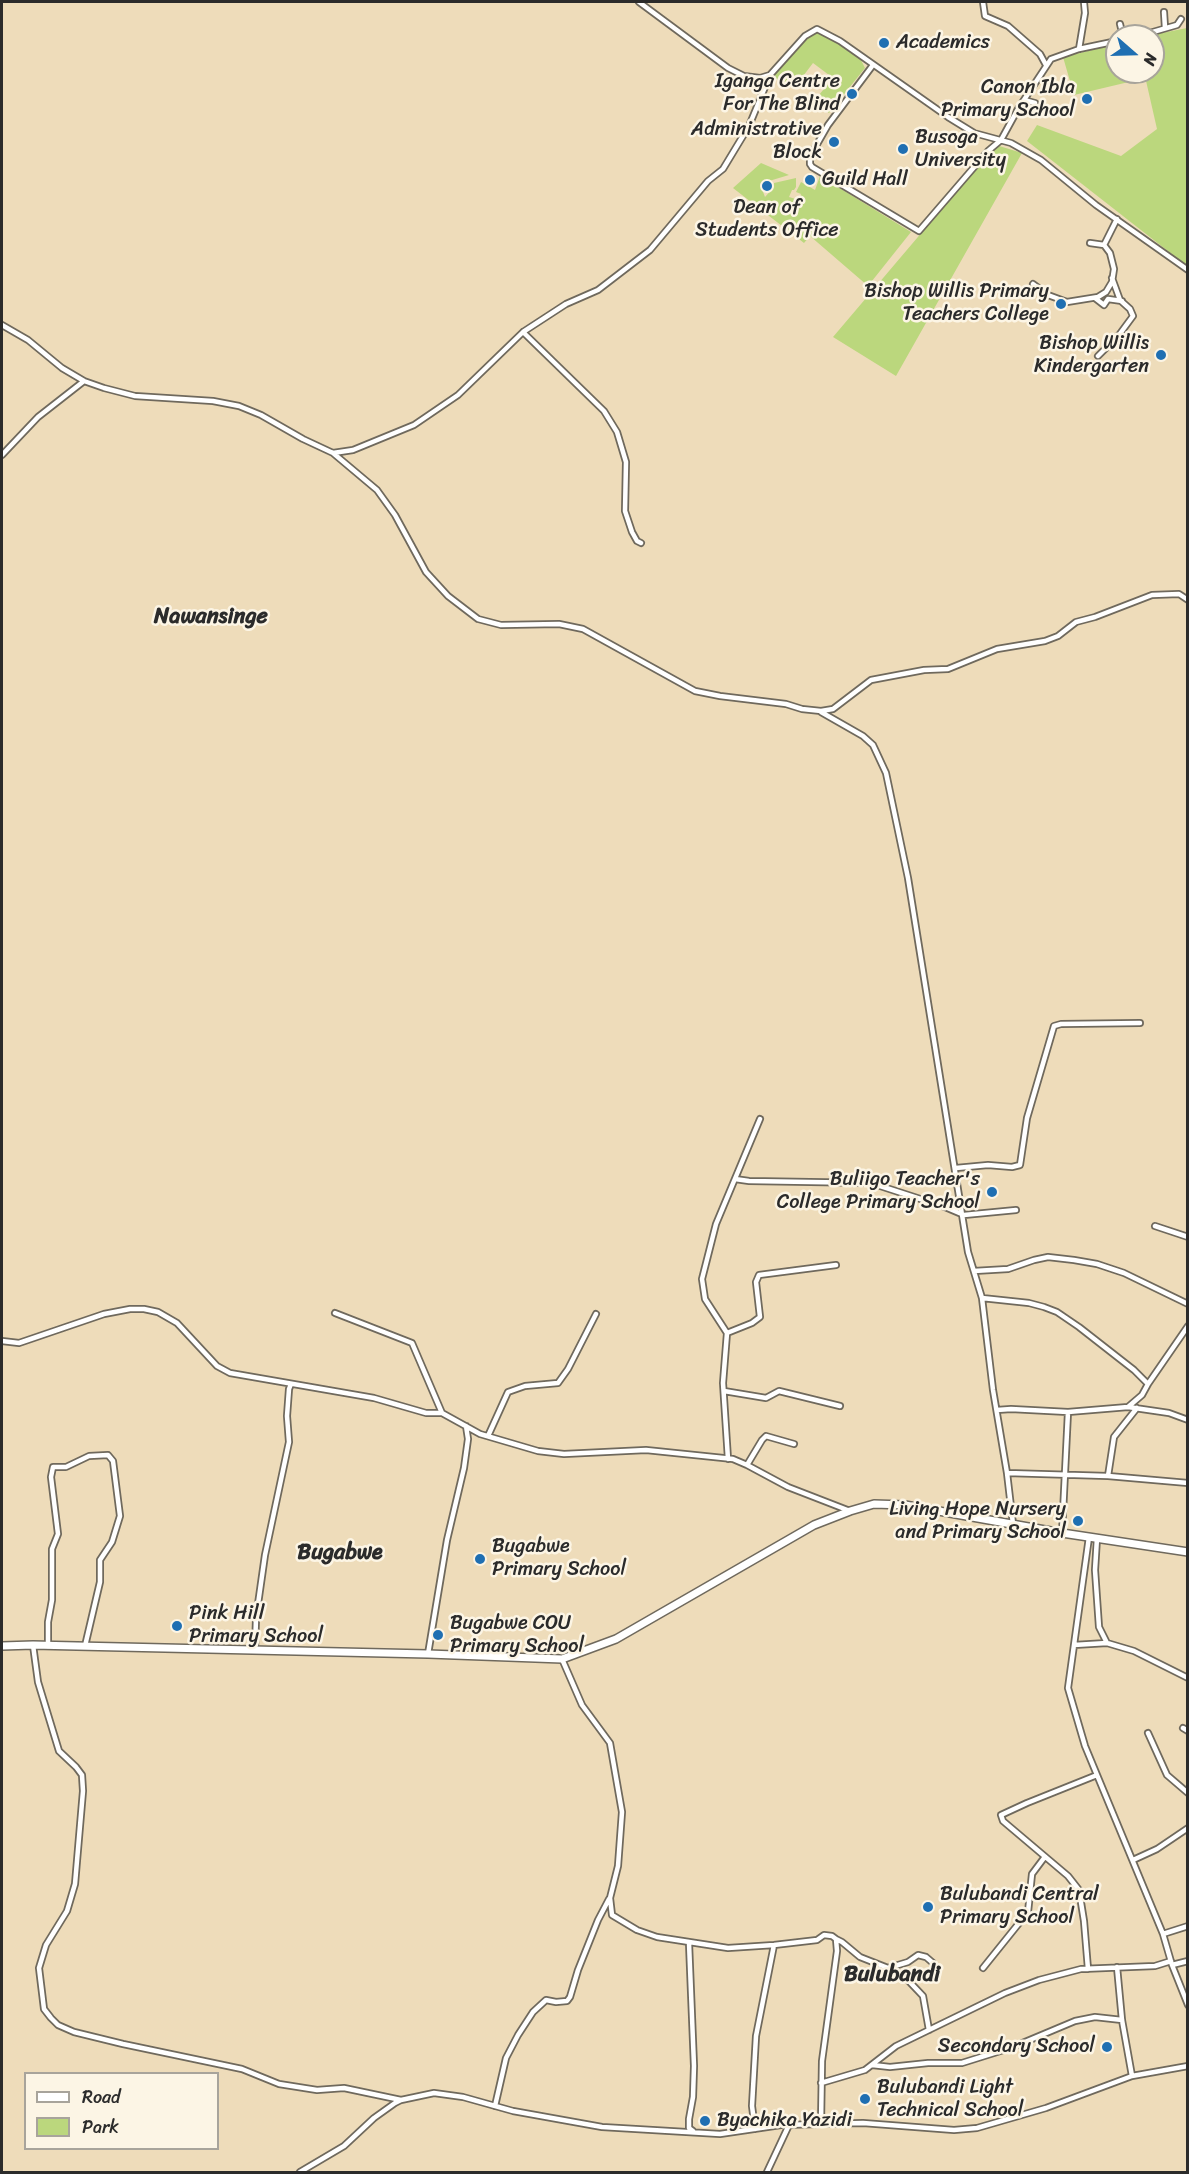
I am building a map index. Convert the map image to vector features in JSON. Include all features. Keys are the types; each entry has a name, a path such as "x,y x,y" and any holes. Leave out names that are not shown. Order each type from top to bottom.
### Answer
{"street":[{"path":"639,2 728,68 744,76 760,78 770,75"},
{"path":"983,2 985,16 1008,26 1040,54 1046,65"},
{"path":"1079,49 1085,13 1084,2"},
{"path":"1164,12 1165,24"},
{"path":"1165,28 1177,25 1181,19"},
{"path":"333,453 353,450 414,425 458,395 523,332 566,303 598,290 650,250 708,181 723,169 749,126 770,75 806,36 817,29 840,41 974,133 1021,147 1041,160 1096,205 1188,270"},
{"path":"873,65 828,125 810,160 812,167 919,231 988,151 1001,140 1046,65 1051,60 1079,49 1105,44"},
{"path":"1024,100 1035,103"},
{"path":"1104,245 1117,219"},
{"path":"1034,284 1048,295 1068,302 1095,298 1106,292 1114,269 1110,253 1104,245 1090,243"},
{"path":"1098,356 1119,335 1133,316 1122,301 1112,278"},
{"path":"1095,298 1104,305 1108,299 1122,301"},
{"path":"2,325 28,340 62,368 84,381 135,396 213,401 239,406 333,453 377,490 395,515 426,572 448,596 478,619 501,625 559,624 583,628 695,691 786,704 802,710 833,709 871,681 924,670 948,669 997,649 1045,641 1058,636 1076,622 1152,595 1179,594 1188,600"},
{"path":"523,332 604,411 617,432 626,462 625,511 632,532 637,541 641,543"},
{"path":"2,455 38,417 84,381"},
{"path":"821,711 837,719 873,745 886,772 908,878 964,1215 968,1252 982,1298 1013,1524"},
{"path":"956,1168 1020,1165 1027,1118 1054,1026 1140,1023"},
{"path":"728,1459 723,1391 728,1333 705,1299 702,1279 716,1224 760,1119"},
{"path":"735,1179 871,1183 945,1206 964,1215 1016,1210"},
{"path":"1155,1226 1188,1237"},
{"path":"974,1271 1008,1269 1048,1257 1074,1260 1097,1264 1124,1273 1188,1304"},
{"path":"728,1333 760,1317 756,1282 759,1275 836,1265"},
{"path":"982,1298 1029,1303 1057,1312 1134,1370 1148,1384"},
{"path":"2,1341 19,1343 104,1314 144,1309 158,1312 177,1323 217,1366 246,1376 374,1398 426,1413 442,1413 488,1436 552,1454 646,1450 728,1459 747,1465 780,1483 850,1510"},
{"path":"335,1313 412,1343 442,1413"},
{"path":"488,1436 508,1392 525,1386 558,1383 568,1369 596,1314"},
{"path":"1128,1407 1142,1395 1188,1326"},
{"path":"255,1650 256,1618 265,1555 289,1442 287,1416 291,1384"},
{"path":"723,1391 766,1398 779,1391 840,1406"},
{"path":"997,1410 1068,1412 1128,1407 1169,1413 1188,1420"},
{"path":"1108,1476 1114,1437 1137,1408"},
{"path":"1062,1533 1068,1412"},
{"path":"428,1653 447,1540 464,1468 468,1439 466,1426"},
{"path":"747,1465 766,1436 794,1444"},
{"path":"48,1646 48,1622 52,1600 52,1549 58,1534 51,1477 53,1467 66,1467 89,1456 108,1455 113,1461 120,1516 111,1542 100,1560 100,1582 85,1646"},
{"path":"1007,1473 1064,1473 1188,1483"},
{"path":"2,1646 428,1653 562,1659 616,1639 814,1525 850,1510 874,1504 905,1505 1062,1533 1188,1552"},
{"path":"1093,1538 1099,1627 1107,1643"},
{"path":"1093,1538 1068,1688 1082,1736 1163,1934 1171,1963 1188,2005"},
{"path":"1074,1645 1107,1643 1134,1651 1188,1678"},
{"path":"33,1645 38,1682 59,1751 82,1775 83,1791 75,1884 67,1911 46,1945 39,1968 44,2009 51,2018 58,2025 74,2032 242,2069 279,2084 317,2090 344,2088 401,2100"},
{"path":"495,2106 507,2058 533,2012 546,2000 567,2001 570,1997 586,1950 610,1898 618,1866 622,1812 610,1743 582,1705 562,1659"},
{"path":"1148,1733 1167,1775 1188,1793"},
{"path":"1088,1969 1079,1890 1068,1876 1003,1821 1001,1815 1097,1775"},
{"path":"1133,1860 1157,1849 1188,1828"},
{"path":"983,1968 1028,1912 1032,1874 1044,1858"},
{"path":"610,1898 610,1910 620,1921 657,1937 689,1943 728,1948 774,1946 817,1940 824,1935 832,1936 860,1957 904,1976 923,1996 929,2030"},
{"path":"1163,1934 1188,1926"},
{"path":"821,2124 821,2083 837,1951 836,1939"},
{"path":"689,1943 694,2066 689,2128 695,2132"},
{"path":"755,2129 752,2106 756,2036 774,1946"},
{"path":"888,1968 908,1962 918,1955 926,1957 933,1963"},
{"path":"821,2083 865,2070 896,2046 1005,1993 1039,1980 1088,1969 1155,1966 1188,1961"},
{"path":"1117,1967 1122,2020 1132,2076"},
{"path":"872,2065 890,2067 928,2063 962,2063 1013,2047 1075,2021 1095,2017 1122,2020"},
{"path":"300,2172 344,2146 374,2118 401,2100 434,2093 463,2097 495,2106 602,2127 720,2134 789,2125 863,2123 912,2128 977,2128 1046,2108 1132,2076 1188,2066"},
{"path":"767,2172 789,2125"}],"green space":[{"path":"1188,28 1187,266 1027,141 1037,125 1121,156 1157,129 1147,84 1165,84 1165,32"},
{"path":"817,31 839,42 860,58 865,68 829,113 814,101 833,78 813,63 794,88 771,76 806,37"},
{"path":"1105,47 1105,84 1120,84 1074,95 1063,57"},
{"path":"996,145 1022,153 896,376 833,337"},
{"path":"761,163 789,175 769,181 767,179 760,184 765,197 774,187 774,183 796,178 796,187 789,197 799,200 801,194 796,192 801,182 815,190 820,176 911,232 868,286 810,236 804,243 733,188"}],"place":[{"name":"Academics","path":"884,43"},
{"name":"Iganga Centre For The Blind","path":"852,94"},
{"name":"Canon Ibla Primary School","path":"1087,99"},
{"name":"Administrative Block","path":"834,142"},
{"name":"Busoga University","path":"903,149"},
{"name":"Guild Hall","path":"810,180"},
{"name":"Dean of Students Office","path":"767,186"},
{"name":"Bishop Willis Primary Teachers College","path":"1061,304"},
{"name":"Bishop Willis Kindergarten","path":"1161,355"},
{"name":"Buliigo Teacher's College Primary School","path":"992,1192"},
{"name":"Living Hope Nursery and Primary School","path":"1078,1521"},
{"name":"Bugabwe Primary School","path":"480,1559"},
{"name":"Pink Hill Primary School","path":"177,1626"},
{"name":"Bugabwe COU Primary School","path":"438,1635"},
{"name":"Bulubandi Central Primary School","path":"928,1907"},
{"name":"Secondary School","path":"1107,2047"},
{"name":"Bulubandi Light Technical School","path":"865,2099"},
{"name":"Byachika Yazidi","path":"705,2121"}],"district":[{"name":"Nawansinge","path":"211,617"},
{"name":"Bugabwe","path":"340,1553"},
{"name":"Bulubandi","path":"892,1975"}]}
